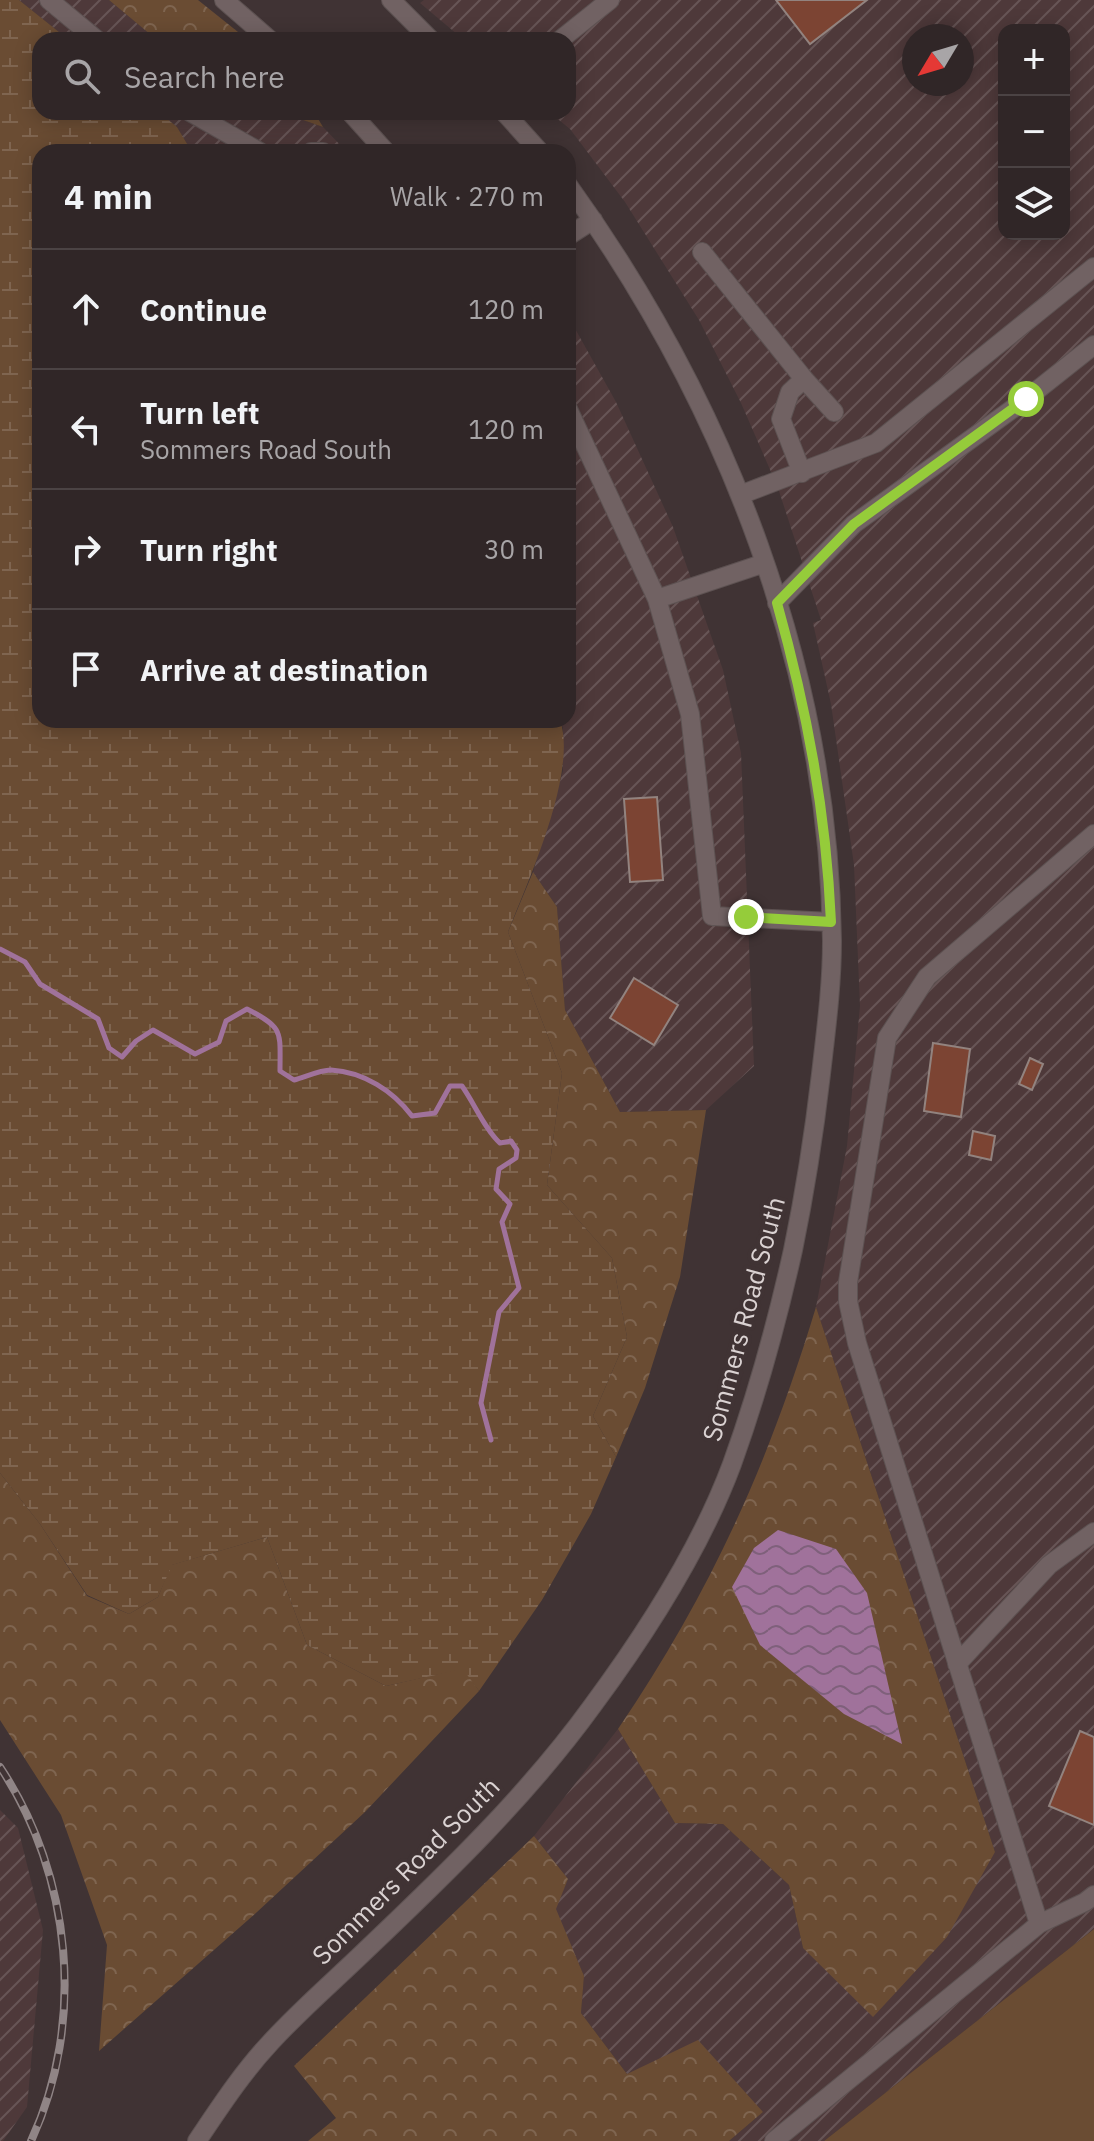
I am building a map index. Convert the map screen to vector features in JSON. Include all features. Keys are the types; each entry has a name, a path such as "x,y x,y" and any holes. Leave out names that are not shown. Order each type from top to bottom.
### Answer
{"street":[{"path":"49,0 87,32"},
{"path":"224,0 261,32"},
{"path":"391,0 423,32"},
{"path":"570,32 610,0"},
{"path":"204,120 246,144"},
{"path":"357,120 379,144"},
{"path":"511,120 533,144"},
{"name":"Sommers Road South","path":"197,2141 243,2074 272,2040 435,1884 558,1752 617,1672 658,1608 706,1521 731,1467 780,1305 808,1179 831,978 831,922 828,862 815,758 799,680 765,563 712,426 648,306 576,196"},
{"path":"576,231 593,220"},
{"path":"702,252 834,412"},
{"path":"740,495 876,443 1094,267"},
{"path":"777,603 854,524 1026,399 1094,345"},
{"path":"802,473 781,419 790,392 804,379"},
{"path":"576,426 657,599 690,714 712,916 831,922"},
{"path":"657,599 765,563"},
{"path":"1039,1924 857,1343 848,1301 848,1282 887,1038 927,977 1094,834"},
{"path":"957,1664 1049,1565 1094,1532"},
{"path":"774,2141 1039,1924 1094,1895"}],"shaded area":[{"path":"19,0 109,0 147,32 59,32"},
{"path":"424,0 1094,0 1094,1929 824,2141 729,2141 763,2112 627,2074 581,2013 584,1976 555,1909 568,1879 534,1836 618,1729 675,1823 723,1824 789,1885 803,1948 995,1852 816,1307 847,1146 860,1006 854,865 831,704 813,623 821,620 778,488 741,403 699,320 625,202 570,129 559,120 576,120 576,32 454,32 420,3"},
{"path":"169,120 303,120 323,127 339,144 187,144"},
{"path":"576,330 616,402 673,527 723,670 741,753 754,1066 706,1110 620,1112 565,1010 557,907 533,872 563,771 563,728 576,728"},
{"path":"0,1810 18,1828 43,1930 27,2107 3,2141 0,2141"}],"green space":[{"path":"0,0 19,0 59,32 32,32 32,120 169,120 187,144 32,144 32,728 561,728 564,742 557,796 538,856 508,932 562,1073 547,1185 612,1258 627,1337 593,1416 616,1457 591,1514 542,1600 479,1691 463,1669 386,1686 307,1645 267,1537 172,1565 158,1597 129,1614 87,1595 40,1524 0,1473"},
{"path":"109,0 198,0 238,32 147,32"},
{"path":"303,120 319,120 323,127"},
{"path":"533,872 557,907 565,1010 620,1112 706,1110 680,1277 645,1388 616,1457 593,1416 627,1337 612,1258 547,1185 562,1073 508,932"},
{"path":"816,1307 995,1852 947,1937 873,2017 803,1948 789,1885 723,1824 675,1823 618,1729 681,1627 734,1526 778,1420"},
{"path":"0,1473 40,1524 87,1596 129,1614 158,1597 171,1565 267,1537 307,1645 386,1686 464,1668 479,1691 365,1812 99,2051 107,1945 61,1815 0,1720"},
{"path":"534,1836 568,1879 556,1909 584,1976 581,2013 627,2074 698,2040 763,2112 729,2141 308,2141 336,2118 294,2066"},
{"path":"1094,1929 1094,2141 824,2141"}],"water":[{"path":"778,1530 836,1549 867,1593 902,1744 844,1714 760,1645 732,1587 754,1548"}],"building":[{"path":"776,0 867,0 810,44"},
{"path":"657,797 663,880 630,882 624,799"},
{"path":"634,978 678,1005 654,1045 610,1018"},
{"path":"933,1043 970,1049 961,1117 924,1111"},
{"path":"1030,1058 1043,1064 1032,1090 1019,1084"},
{"path":"973,1131 995,1136 991,1160 969,1155"},
{"path":"1080,1731 1094,1737 1094,1825 1049,1806"}],"waterway":[{"path":"0,949 25,962 40,984 98,1019 109,1048 122,1057 136,1041 153,1030 195,1054 219,1042 226,1021 247,1009 274,1026 279,1039 280,1071 294,1080 327,1070 355,1075 387,1091 412,1116 435,1113 450,1086 462,1086 495,1138 500,1143 511,1141 517,1150 516,1158 499,1169 496,1189 510,1204 502,1222 519,1288 499,1312 481,1403 491,1440"}],"railway":[{"path":"0,1767 24,1809 43,1854 56,1902 63,1950 64,1999 59,2048 48,2095 31,2141"}],"route":[{"path":"746,917 831,922 828,862 815,758 799,680 777,603 854,524 1026,399"}]}
